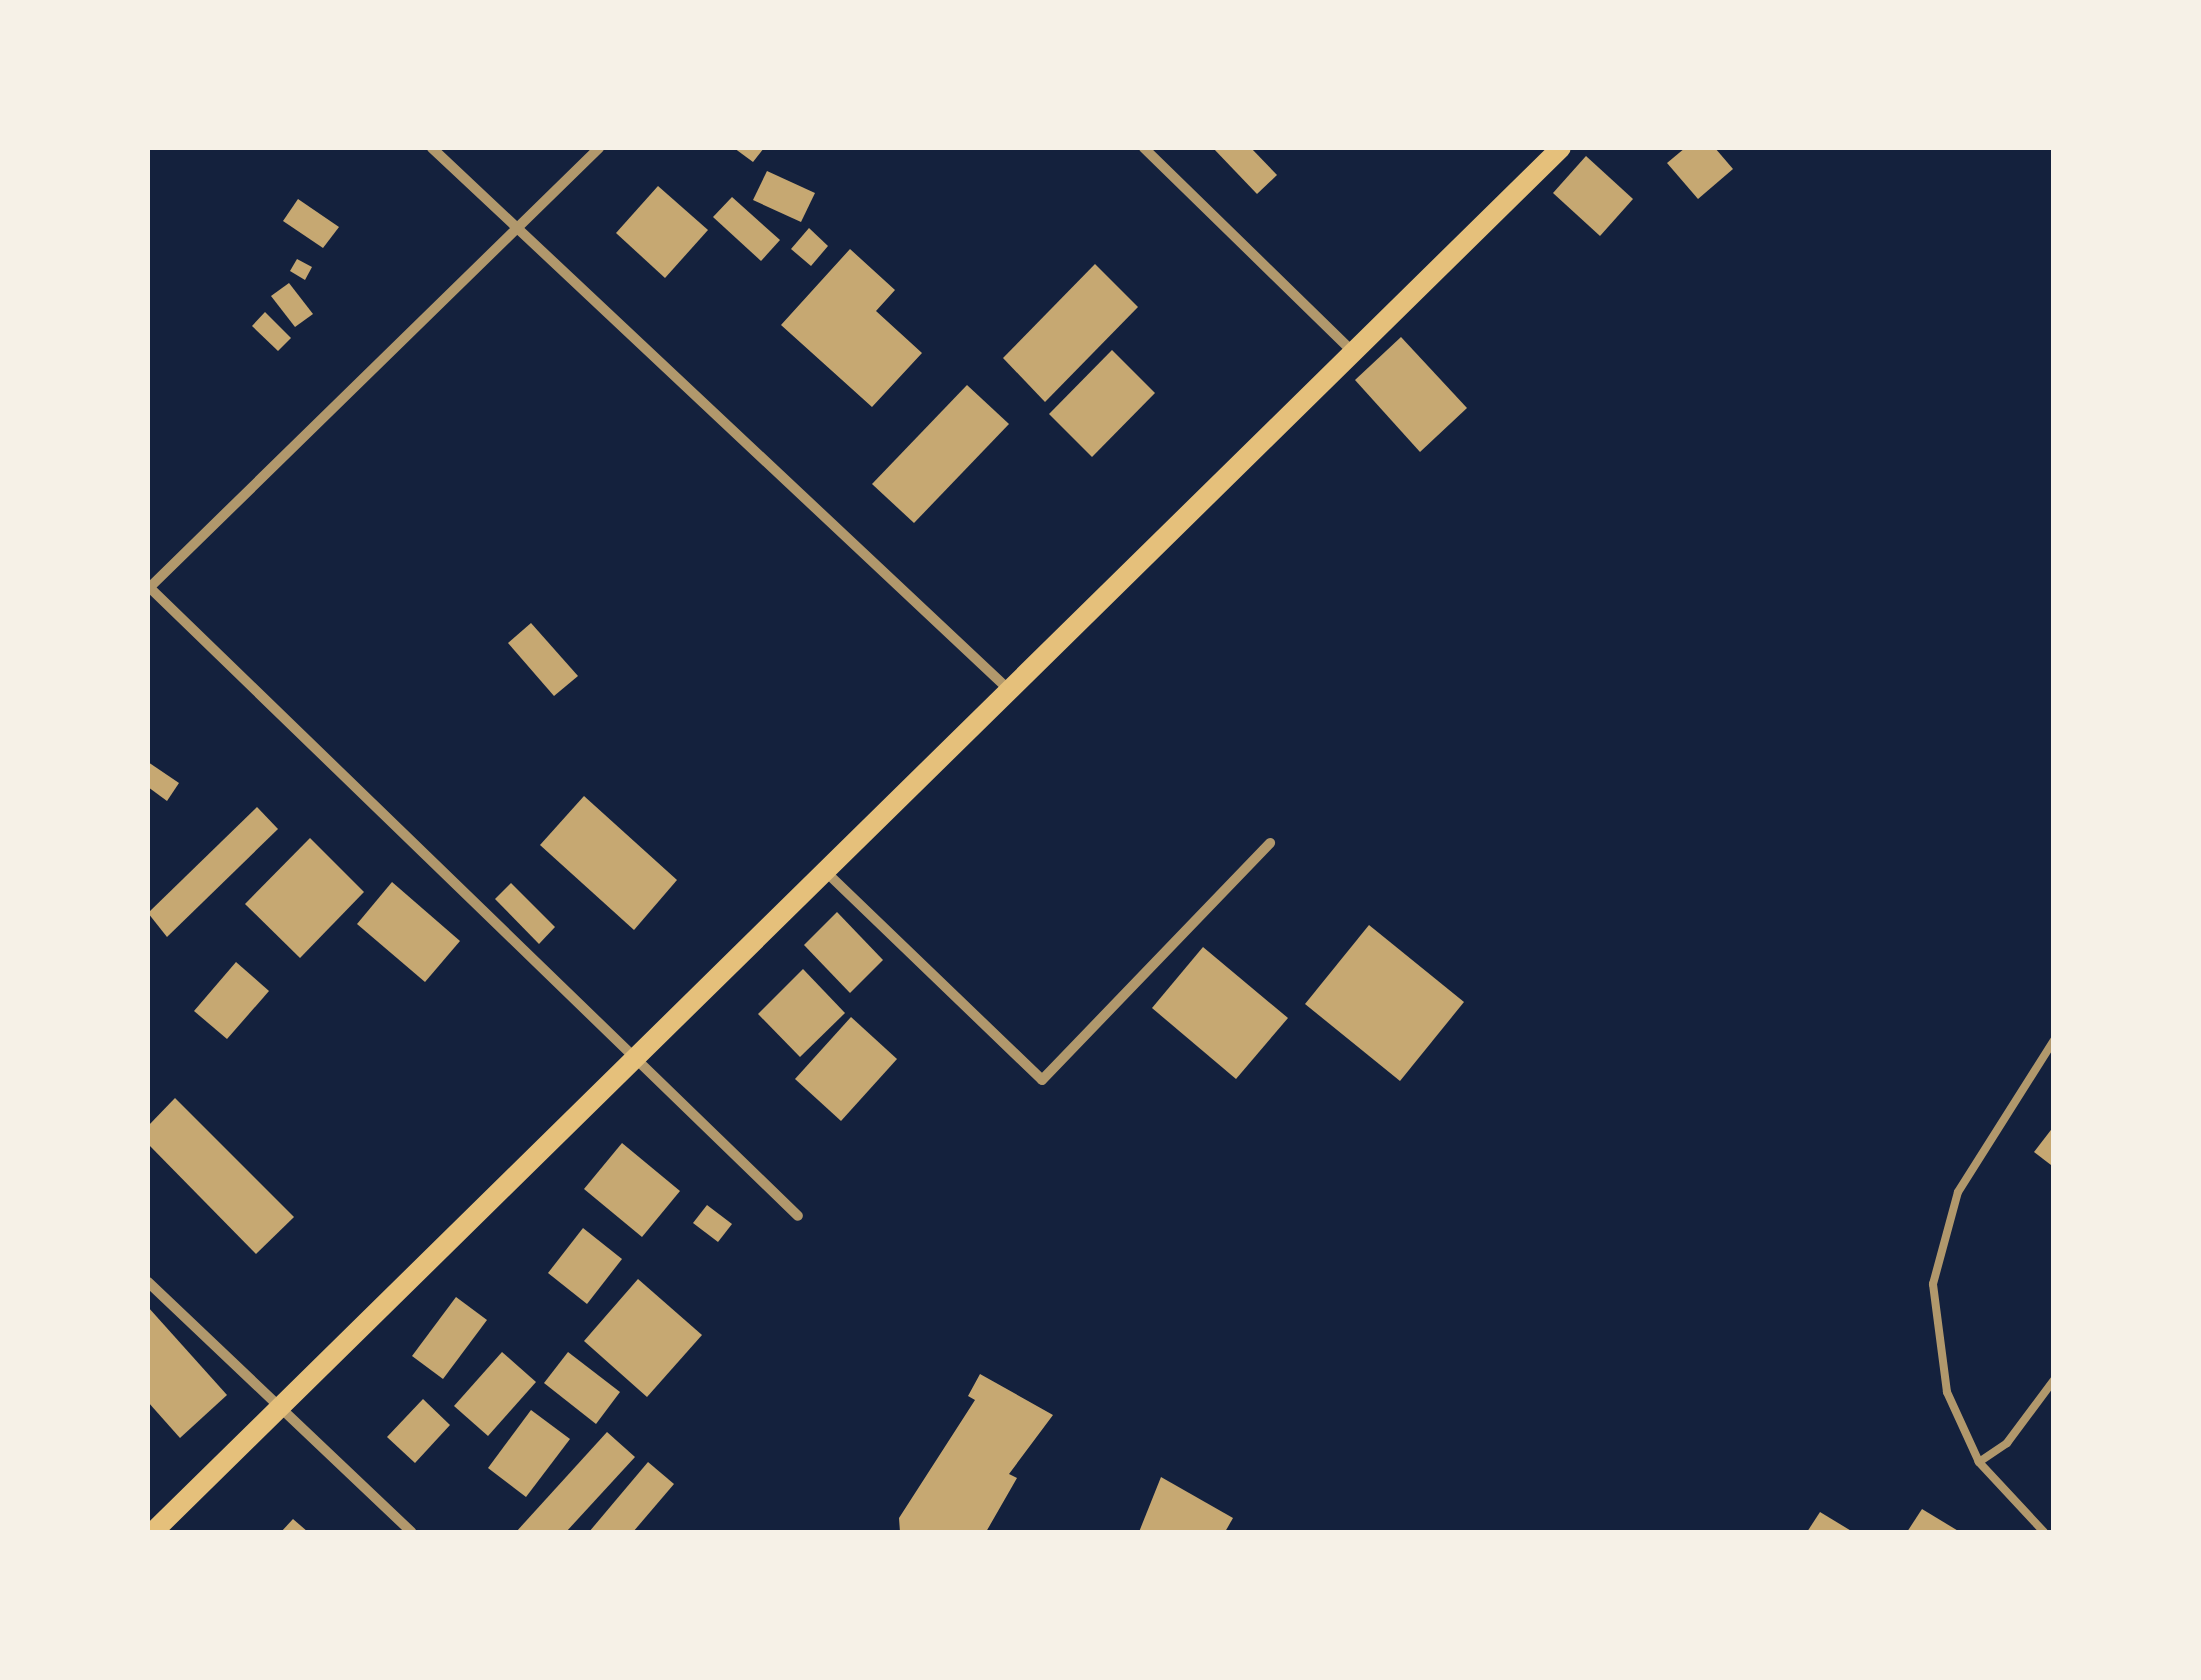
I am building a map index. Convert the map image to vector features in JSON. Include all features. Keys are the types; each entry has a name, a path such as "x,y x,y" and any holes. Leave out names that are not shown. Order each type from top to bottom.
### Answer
{"main road":[{"path":"152,1532 282,1408 634,1049 825,871 1348,347 1561,148"}],"street":[{"path":"432,148 1007,688"},
{"path":"599,148 148,587 634,1049 798,1216"},
{"path":"1144,148 1348,347"},
{"path":"825,871 1042,1080 1270,843"},
{"path":"148,1282 411,1532"}],"lane":[{"path":"2044,1532 1979,1462 1947,1392 1933,1284 1958,1192 2054,1040"},
{"path":"1979,1462 2054,1380"}],"building":[{"path":"734,148 764,148 753,162"},
{"path":"1213,148 1251,148 1277,175 1257,194"},
{"path":"1685,148 1715,148 1733,169 1698,199 1667,163"},
{"path":"1586,156 1633,199 1600,236 1553,193"},
{"path":"767,171 815,193 801,222 753,200"},
{"path":"658,186 708,230 665,278 616,233"},
{"path":"732,197 780,240 761,261 713,217"},
{"path":"298,199 339,227 323,248 283,221"},
{"path":"809,228 828,246 811,266 791,249"},
{"path":"850,249 895,290 876,311 922,353 872,407 781,325"},
{"path":"297,259 312,267 305,280 290,271"},
{"path":"1095,264 1138,307 1045,402 1003,358"},
{"path":"289,283 313,314 295,327 271,296"},
{"path":"265,312 291,338 278,351 252,326"},
{"path":"1401,337 1467,408 1420,452 1355,380"},
{"path":"1112,350 1155,393 1092,457 1049,414"},
{"path":"967,385 1009,424 914,523 872,484"},
{"path":"531,623 578,676 554,696 508,643"},
{"path":"148,762 179,783 167,801 148,787"},
{"path":"584,796 677,880 634,930 540,845"},
{"path":"257,807 278,829 167,937 148,913"},
{"path":"310,838 364,892 300,958 245,904"},
{"path":"392,882 460,941 425,982 357,924"},
{"path":"511,883 555,927 539,944 495,899"},
{"path":"837,912 883,960 850,993 804,945"},
{"path":"1369,925 1464,1002 1400,1081 1305,1004"},
{"path":"1203,947 1288,1018 1236,1079 1152,1008"},
{"path":"236,962 269,991 227,1039 194,1011"},
{"path":"803,969 845,1013 800,1057 758,1014"},
{"path":"851,1017 897,1059 841,1121 795,1079"},
{"path":"175,1098 294,1217 256,1254 148,1144 148,1126"},
{"path":"2054,1126 2054,1161 2051,1165 2034,1152"},
{"path":"622,1143 680,1191 642,1237 584,1189"},
{"path":"707,1205 732,1224 718,1242 693,1223"},
{"path":"583,1228 622,1259 587,1304 548,1273"},
{"path":"638,1279 702,1335 647,1397 584,1341"},
{"path":"456,1297 487,1320 443,1379 412,1356"},
{"path":"148,1307 227,1395 180,1438 148,1402"},
{"path":"502,1352 536,1382 488,1436 454,1406"},
{"path":"568,1352 620,1392 596,1424 544,1383"},
{"path":"980,1374 1053,1415 1009,1474 1017,1478 986,1532 900,1532 899,1518 975,1400 968,1396"},
{"path":"423,1399 450,1425 415,1463 387,1437"},
{"path":"531,1410 570,1439 526,1497 488,1468"},
{"path":"607,1432 635,1457 566,1532 516,1532"},
{"path":"648,1462 674,1484 633,1532 589,1532"},
{"path":"1161,1477 1233,1518 1225,1532 1139,1532"},
{"path":"1922,1509 1960,1532 1907,1532"},
{"path":"1820,1512 1853,1532 1807,1532"},
{"path":"293,1519 308,1532 281,1532"}]}
